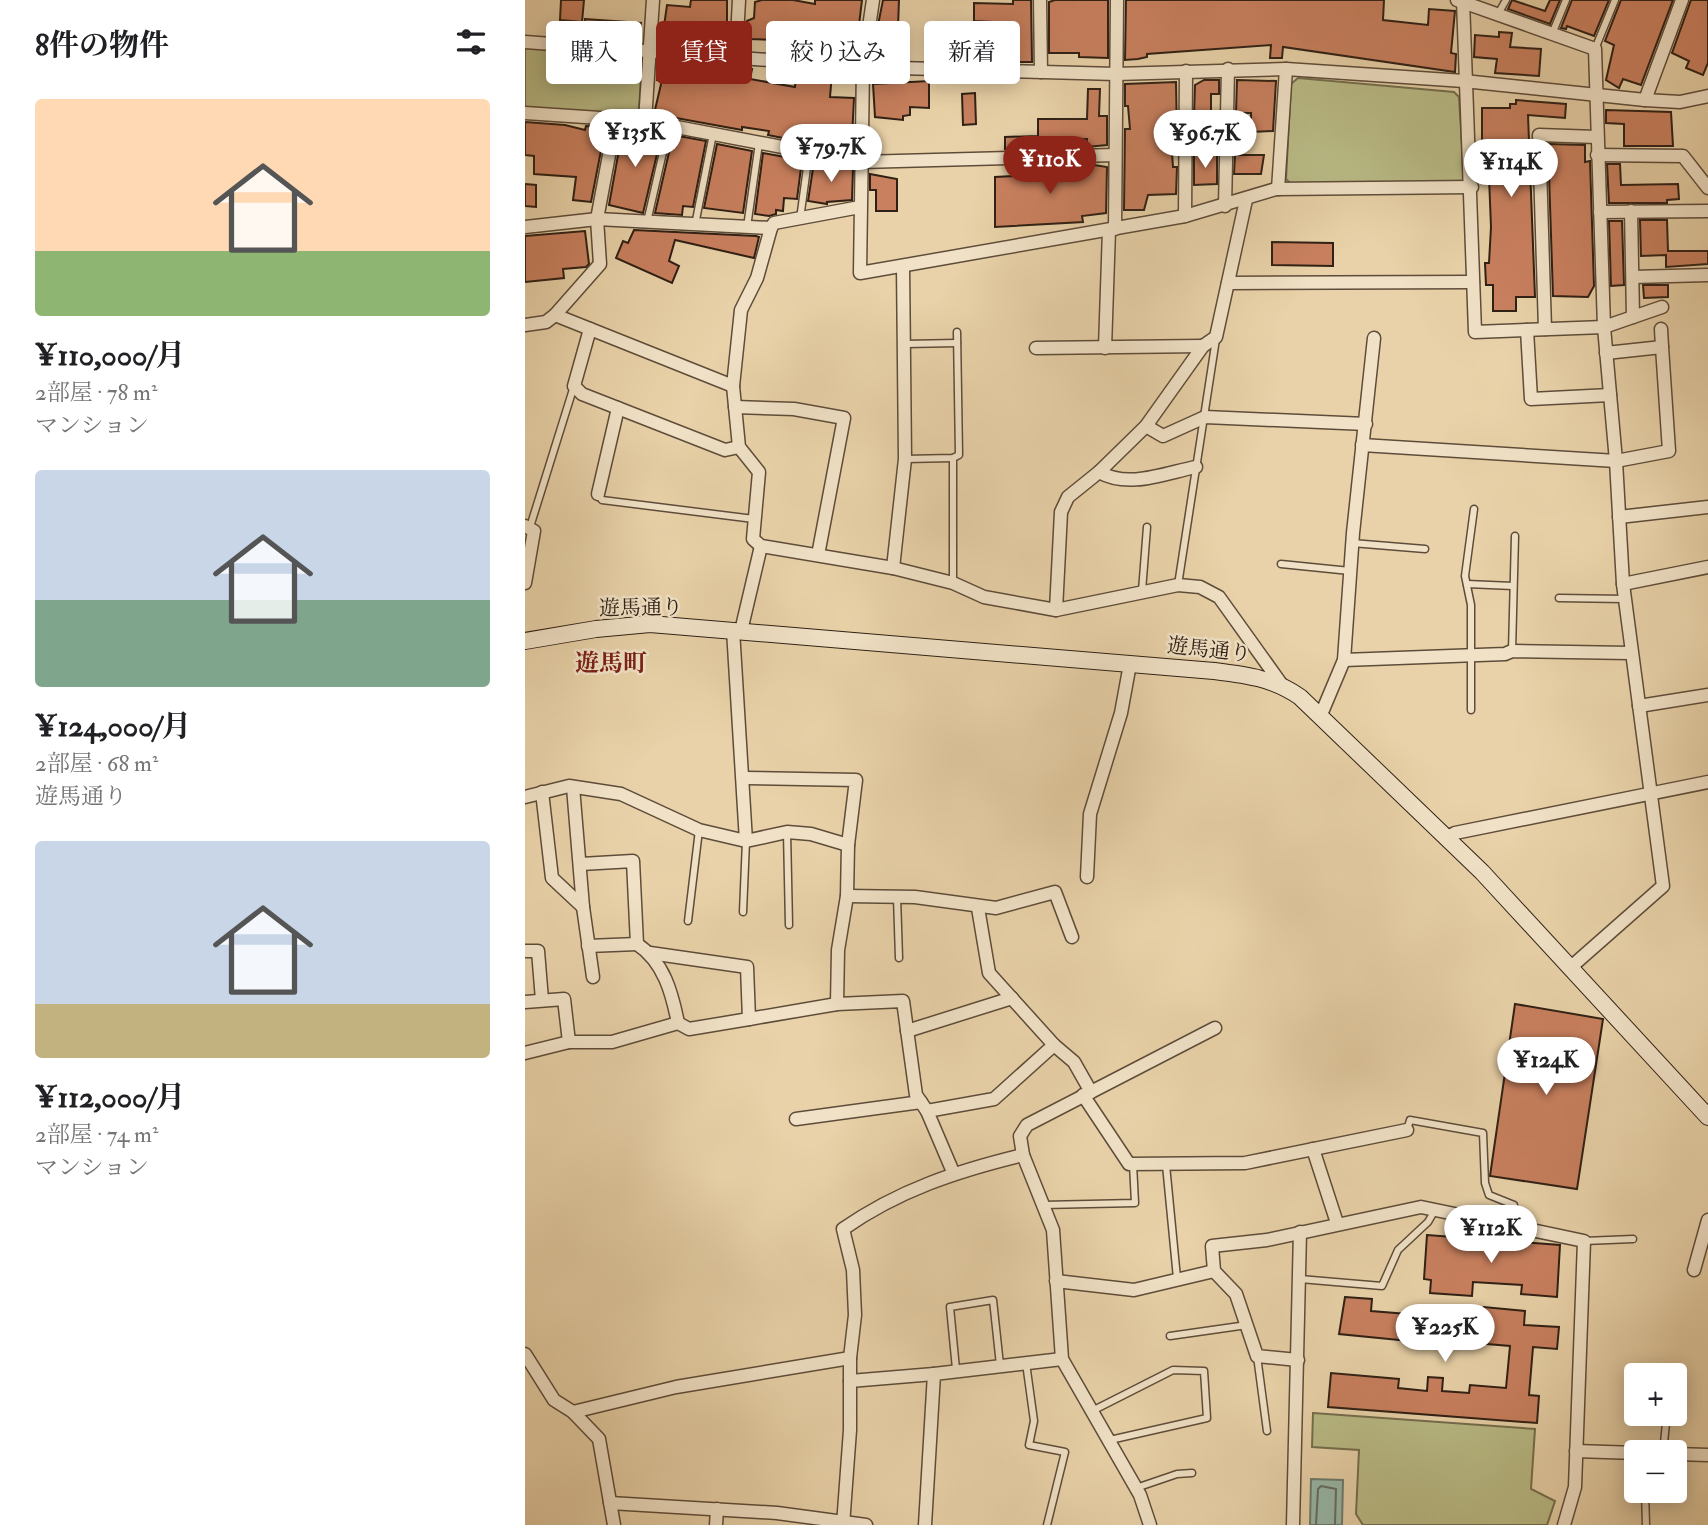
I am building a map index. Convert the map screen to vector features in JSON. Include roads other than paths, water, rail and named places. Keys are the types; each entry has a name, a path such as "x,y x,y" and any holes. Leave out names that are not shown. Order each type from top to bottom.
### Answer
{"street":[{"path":"645,121 653,0"},
{"path":"738,21 739,0"},
{"path":"870,21 873,0"},
{"path":"1040,0 1041,72"},
{"path":"1105,348 1112,230 1117,0"},
{"path":"1645,100 1682,0"},
{"path":"1571,967 1663,886 1622,584 1616,461 1604,327 1595,49 1461,1 1472,187 1475,332 1604,327 1662,307"},
{"path":"525,42 656,50"},
{"path":"910,68 1116,74 1286,69 1464,81 1645,100 1681,102 1708,96"},
{"path":"1225,206 1228,69"},
{"path":"1278,189 1286,69"},
{"path":"1185,216 1186,71"},
{"path":"863,84 860,272 1112,230 1246,201"},
{"path":"525,113 645,121 861,162 1114,155"},
{"path":"525,325 546,322 555,315 600,264 597,219 616,118"},
{"path":"1545,329 1539,135 1597,137"},
{"path":"1597,155 1683,156 1708,188"},
{"path":"1056,610 1061,512 1068,497 1099,472 1146,426 1203,346 1216,337 1246,201 1251,194 1278,189 1472,187"},
{"path":"860,207 774,223 757,278 741,310 733,386 739,447 759,472 753,539 761,546 893,568 953,583 984,597 1056,610 1178,585 1200,587 1219,597 1282,685"},
{"path":"1631,211 1633,317"},
{"path":"1600,212 1708,211"},
{"path":"525,227 597,219 771,228"},
{"path":"893,568 905,459 903,266"},
{"path":"1633,277 1708,275"},
{"path":"1228,283 1473,282"},
{"path":"555,315 733,386"},
{"path":"1362,445 1616,461 1669,451 1661,328"},
{"path":"590,329 574,386 582,394 725,450 739,447"},
{"path":"1527,330 1531,399 1610,395"},
{"path":"1320,717 1344,660 1352,543 1374,338"},
{"path":"1036,348 1203,346"},
{"path":"1607,353 1663,347"},
{"path":"735,407 794,409 844,418 818,555"},
{"path":"598,494 618,408"},
{"path":"1146,426 1163,436 1203,418 1366,424"},
{"path":"1099,472 1109,478 1135,481 1196,467"},
{"path":"1619,517 1708,507"},
{"path":"525,583 534,531 528,527"},
{"path":"746,841 737,631 761,546"},
{"path":"1622,584 1708,567"},
{"name":"遊馬通り","path":"525,641 621,625 737,631 1130,664 1258,677 1282,685 1320,717 1445,838 1571,967 1708,1117"},
{"path":"1344,660 1512,652 1630,653"},
{"path":"1087,877 1090,814 1121,713 1130,664"},
{"path":"1639,706 1708,695"},
{"path":"744,778 856,780 848,845 847,896 838,950 837,1004"},
{"path":"1445,838 1455,833 1708,782"},
{"path":"525,797 572,787 621,794 698,830 746,841 787,832 811,834 848,845"},
{"path":"572,787 583,907 593,977"},
{"path":"542,792 552,878 583,907"},
{"path":"580,864 633,861 637,944"},
{"path":"847,896 898,897 996,908 1055,892 1072,937"},
{"path":"978,908 989,973 1054,1045 1074,1062 1087,1093 1129,1164 1245,1163 1406,1130"},
{"path":"588,946 637,944 650,953 671,990 678,1023"},
{"path":"525,951 538,951 542,1000"},
{"path":"650,953 747,967 749,1019"},
{"path":"907,1031 1012,998"},
{"path":"525,1002 563,999 569,1042"},
{"path":"525,1053 569,1042 612,1042 678,1023 689,1029 837,1004 903,1001 916,1096 924,1107 953,1172"},
{"path":"1150,1525 1136,1488 1062,1359 1053,1230 1023,1154 1020,1136 1027,1125 1215,1028"},
{"path":"796,1119 994,1099 1054,1045"},
{"path":"1313,1149 1337,1223"},
{"path":"843,1523 850,1358 855,1315 853,1270 843,1229 873,1208 953,1172 1023,1154"},
{"path":"1298,1360 1257,1356 1236,1294 1214,1271 1212,1246 1267,1240 1421,1207 1584,1241 1575,1488 1564,1525"},
{"path":"1694,1270 1708,1220"},
{"path":"1293,1525 1300,1232"},
{"path":"1056,1281 1134,1290 1214,1271"},
{"path":"525,1354 554,1399 573,1412 599,1439 614,1525"},
{"path":"573,1412 676,1387 850,1358"},
{"path":"850,1381 1062,1359"},
{"path":"926,1525 935,1374"},
{"path":"1576,1451 1624,1453"},
{"path":"1687,1454 1708,1455"},
{"path":"610,1503 717,1509 777,1519 866,1525"},
{"path":"716,1525 717,1509"}],"lane":[{"path":"1497,15 1506,0"},
{"path":"1552,34 1566,0"},
{"path":"1595,49 1615,0"},
{"path":"647,222 669,126"},
{"path":"695,225 713,135"},
{"path":"747,227 759,143"},
{"path":"800,219 809,153"},
{"path":"905,459 953,458 959,455 957,332"},
{"path":"1178,585 1216,337"},
{"path":"905,344 957,343"},
{"path":"528,527 574,386"},
{"path":"953,458 953,583"},
{"path":"598,494 602,500 754,519"},
{"path":"1471,710 1471,605 1467,584 1474,509"},
{"path":"1142,591 1147,527"},
{"path":"1512,652 1515,536"},
{"path":"1352,543 1425,549"},
{"path":"1281,565 1350,571"},
{"path":"1467,584 1513,586"},
{"path":"1559,598 1625,599"},
{"path":"688,921 698,830"},
{"path":"787,832 789,925"},
{"path":"743,912 746,841"},
{"path":"898,897 899,958"},
{"path":"1406,1130 1410,1120 1483,1133 1485,1183 1489,1195 1514,1205 1516,1228"},
{"path":"1043,1205 1135,1203 1133,1164"},
{"path":"1166,1165 1177,1278"},
{"path":"1300,1279 1382,1286 1398,1250 1428,1222 1435,1210"},
{"path":"1584,1241 1633,1239"},
{"path":"956,1369 950,1307 993,1300 1000,1365"},
{"path":"1170,1336 1247,1325"},
{"path":"1257,1356 1267,1431"},
{"path":"1026,1363 1034,1421 1028,1445 1065,1452 1047,1525"},
{"path":"1090,1412 1173,1370 1204,1371 1207,1418 1108,1441"},
{"path":"1136,1488 1177,1474 1192,1474"},
{"path":"1646,1503 1646,1525"}],"water":[{"path":"1311,1479 1343,1480 1342,1525 1310,1525"}],"district":[{"name":"遊馬町","path":"611,663"}]}
